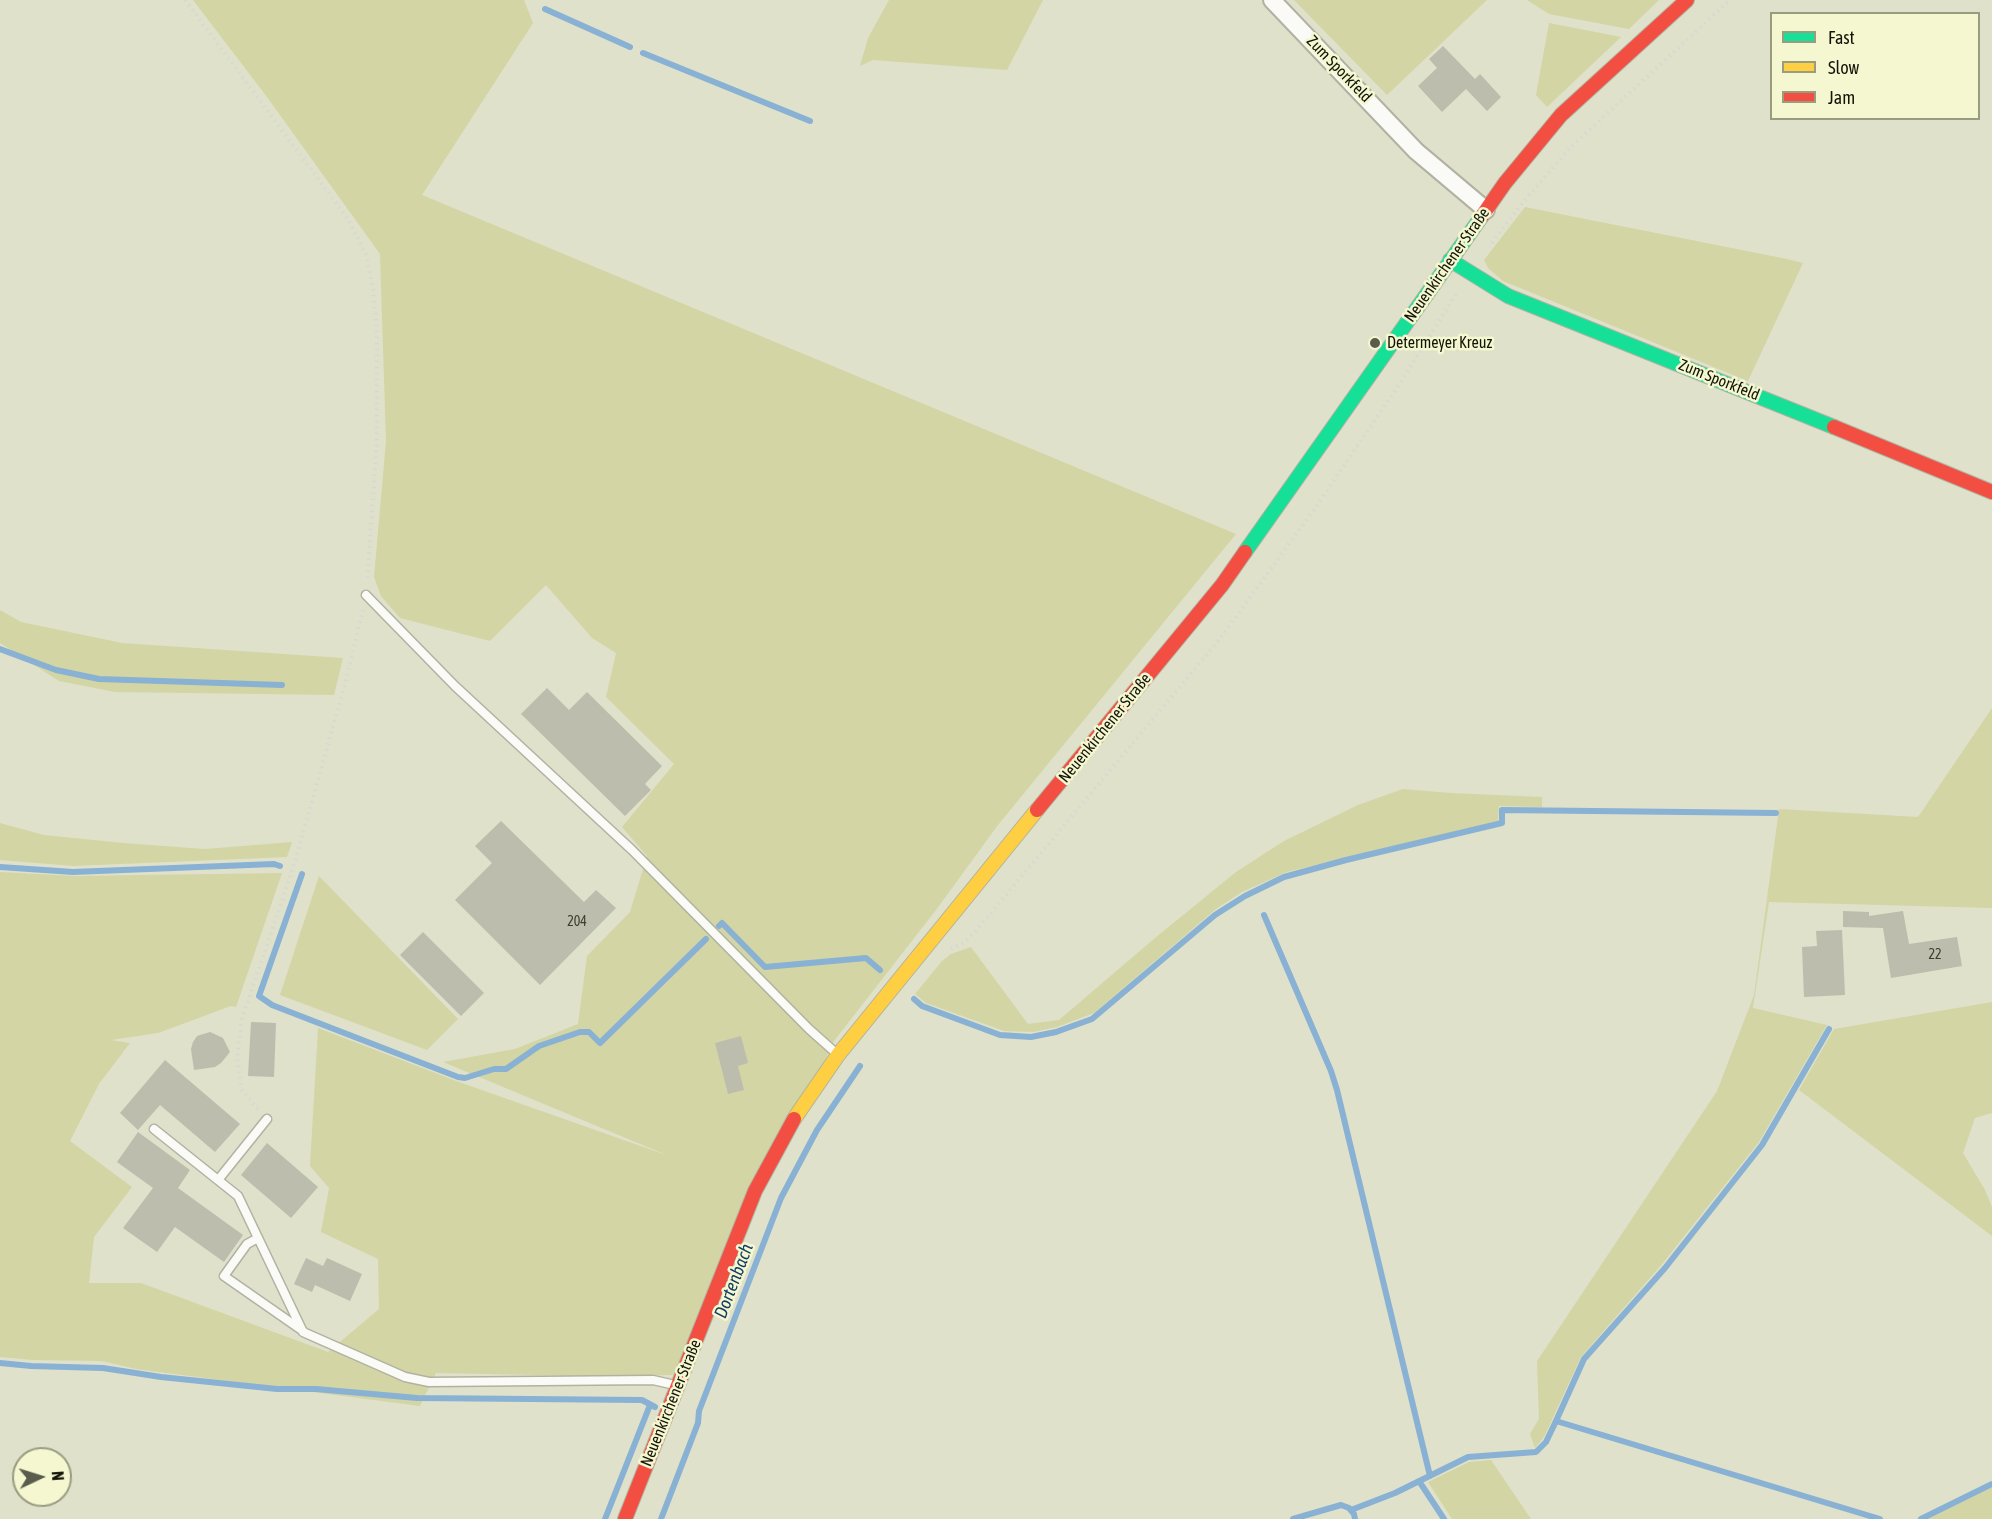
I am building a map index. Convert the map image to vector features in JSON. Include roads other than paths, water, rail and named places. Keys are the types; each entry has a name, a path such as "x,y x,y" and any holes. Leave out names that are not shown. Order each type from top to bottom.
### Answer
{"street":[{"name":"Zum Sporkfeld","path":"1272,0 1416,150 1486,210"},
{"name":"Neuenkirchener Straße","path":"625,1519 755,1191 789,1125 838,1055 938,930 1221,585 1290,491 1505,183 1561,115 1687,0"},
{"name":"Zum Sporkfeld","path":"1450,260 1508,296 1755,394 1992,492"}],"lane":[{"path":"366,595 455,686 632,850 809,1029 838,1055"},
{"path":"218,1180 267,1119"},
{"path":"154,1129 238,1196 303,1332"},
{"path":"258,1238 247,1244 224,1276 303,1332 405,1377 429,1382 653,1380 679,1386"}],"waterway":[{"path":"545,9 630,47"},
{"path":"643,53 810,121"},
{"path":"0,649 56,670 99,679 282,685"},
{"path":"914,999 922,1006 1000,1035 1031,1037 1056,1032 1092,1019 1215,915 1245,896 1284,877 1502,823 1502,810 1776,813"},
{"path":"0,867 73,872 274,864 280,866"},
{"path":"302,874 259,996 272,1005 458,1077 465,1078 494,1069 506,1069 539,1046 580,1032 589,1032 600,1043 706,939"},
{"path":"1264,915 1337,1090 1430,1476"},
{"path":"719,926 722,923 765,967 866,958 880,970"},
{"path":"1556,1421 1584,1359 1665,1268 1762,1145 1829,1029"},
{"name":"Dortenbach","path":"661,1519 698,1423 699,1411 781,1198 817,1130 860,1066"},
{"path":"0,1363 103,1368 161,1377 277,1389 316,1389 417,1398 642,1400 655,1407"},
{"path":"605,1519 650,1405"},
{"path":"1351,1510 1395,1493 1468,1457 1536,1452 1546,1442 1556,1421 1880,1519"},
{"path":"1419,1481 1444,1519"},
{"path":"1921,1519 1992,1484"},
{"name":"Dortenbach","path":"1293,1519 1341,1505 1349,1508 1355,1519"}],"place":[{"name":"Determeyer Kreuz","path":"1375,343"}]}
